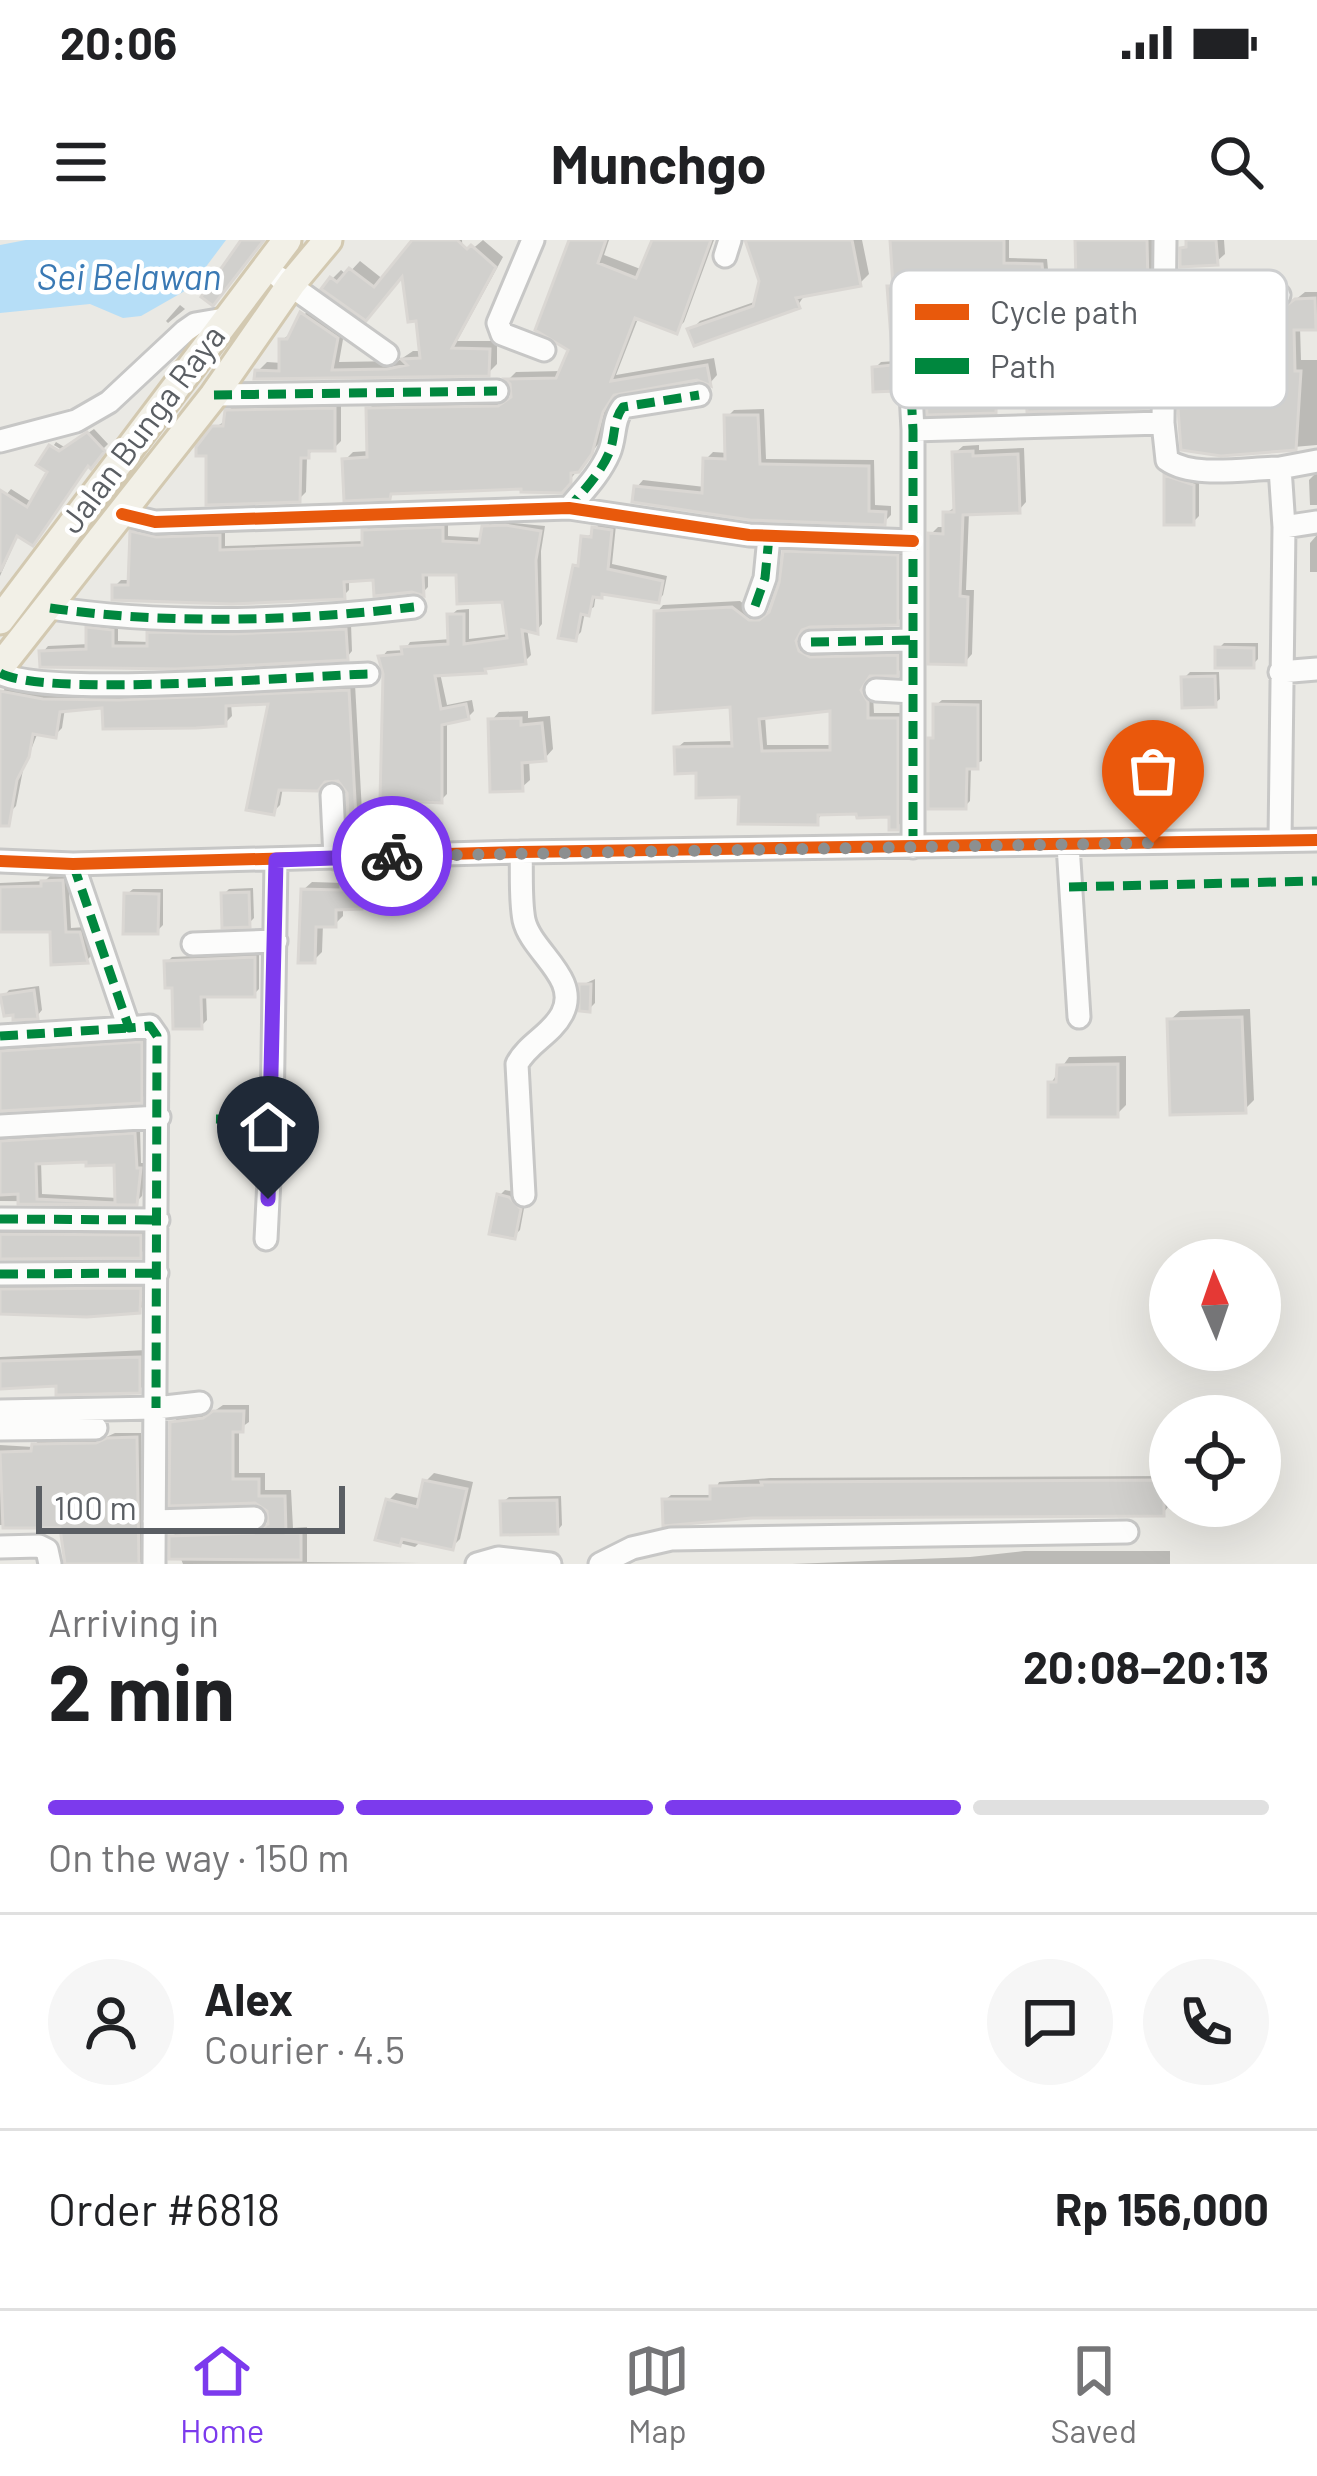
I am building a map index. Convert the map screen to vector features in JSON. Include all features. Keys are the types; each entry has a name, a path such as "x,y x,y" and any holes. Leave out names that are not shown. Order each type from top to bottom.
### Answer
{"main road":[{"name":"Jalan Bunga Raya","path":"0,620 287,240"},
{"name":"Jalan Bunga Raya","path":"0,670 328,240"}],"street":[{"path":"1165,240 1165,270"},
{"path":"531,241 498,323 502,334 544,350"},
{"path":"263,271 292,283 333,319 387,354"},
{"path":"0,441 76,421 109,402 195,324 224,319"},
{"path":"214,395 496,391"},
{"path":"569,508 600,471 613,446 615,419 623,407 699,394"},
{"path":"911,408 913,847"},
{"path":"1163,408 1167,460 1173,465 1280,468 1317,461"},
{"path":"913,430 1163,423"},
{"path":"1280,468 1284,527 1280,840"},
{"path":"122,514 155,522 569,508 769,537 913,541"},
{"path":"1284,527 1317,523"},
{"path":"755,606 765,578 769,537"},
{"path":"50,608 100,615 330,617 414,608"},
{"path":"811,642 914,640"},
{"path":"0,670 11,679 66,683 368,674"},
{"path":"1280,672 1316,672"},
{"path":"875,690 913,692"},
{"path":"332,795 334,858"},
{"path":"0,861 73,864 1317,840"},
{"path":"1068,845 1079,1016"},
{"path":"520,852 524,918 564,983 566,1001 555,1024 527,1048 517,1064 524,1195"},
{"path":"266,1239 276,860"},
{"path":"73,864 129,1028"},
{"path":"193,944 277,941"},
{"path":"0,1036 150,1026 155,1030 159,1117 154,1564"},
{"path":"0,1126 159,1117"},
{"path":"0,1219 158,1220"},
{"path":"0,1274 158,1274"},
{"path":"0,1411 200,1403"},
{"path":"0,1430 95,1428"},
{"path":"154,1521 254,1517"},
{"path":"600,1564 632,1547 671,1539 1127,1532"},
{"path":"0,1547 39,1546 47,1550 50,1564"},
{"path":"477,1564 498,1558 550,1564"}],"water":[{"name":"Sei Belawan","path":"26,240 226,240 190,288 141,316 123,318 90,304 0,313 0,245"}],"building":[{"path":"241,240 264,240 213,306 201,297"},
{"path":"412,240 457,240 467,249 471,245 496,267 452,348 490,349 489,376 254,379 255,370 279,371 279,339 287,339 300,312 338,338 332,370 387,369 407,365 401,359 420,358 416,321 408,322 402,277 366,321 321,289 330,277 337,282 349,268 374,287"},
{"path":"569,240 606,240 598,263 636,278 652,240 711,240 677,334 635,318 611,381 707,365 711,386 697,380 614,395 603,412 592,454 579,472 571,473 571,483 562,493 521,489 391,494 390,499 344,501 342,459 367,457 366,408 498,406 511,397 505,379 556,378 568,350 535,330"},
{"path":"745,240 852,240 861,286 796,298 800,308 694,346 687,329 753,306 759,281"},
{"path":"890,240 1004,240 1004,263 1042,264 1043,270 892,270"},
{"path":"1075,240 1147,240 1148,270 1076,270"},
{"path":"1186,240 1216,240 1218,265 1180,267 1180,248 1186,247"},
{"path":"887,286 891,286 891,339"},
{"path":"1315,298 1316,330 1294,330 1295,371 1301,371 1296,450 1221,456 1181,450 1178,408 1287,408 1287,305 1295,299"},
{"path":"891,365 891,391 873,392 872,367"},
{"path":"335,408 335,451 309,451 309,458 301,458 300,502 206,505 206,456 196,456 196,447 212,426 223,426 225,410"},
{"path":"927,408 996,408 996,413 927,415"},
{"path":"1027,408 1148,408 1027,412"},
{"path":"724,415 758,415 760,464 869,466 869,511 886,512 885,525 750,520 632,502 634,486 702,493 703,458 725,459"},
{"path":"87,432 105,451 91,469 88,466 33,546 17,536 0,572 0,490 27,507 47,472 36,465 49,445 59,451"},
{"path":"973,451 973,456 1018,454 1020,513 963,515 960,596 968,597 966,665 928,664 928,533 943,534 943,512 954,512 952,452"},
{"path":"1164,475 1194,485 1194,525 1164,525"},
{"path":"482,526 541,531 536,560 538,634 522,630 526,664 485,669 486,673 435,676 441,709 466,704 469,719 442,725 442,803 380,800 383,674 378,656 402,654 401,647 448,644 447,614 464,614 464,644 507,638 502,602 457,604 456,575 423,575 424,596 412,592 374,596 373,580 344,582 345,599 232,604 112,600 112,585 128,585 130,531 156,537 220,535 220,550 362,545 362,530 443,527 443,541 479,543"},
{"path":"592,527 612,530 608,569 663,581 659,603 602,594 602,598 593,597 589,616 581,614 576,641 558,638 573,565 578,566 581,536 591,537"},
{"path":"783,551 898,555 898,625 810,627 796,641 799,651 810,657 898,655 898,676 870,676 861,690 868,702 868,718 898,718 898,830 889,830 889,817 857,818 856,814 818,815 818,825 738,824 739,797 696,798 696,773 675,774 674,747 732,746 730,707 653,713 654,611 732,607 749,620 759,620 769,612","holes":["830,711 830,750 762,751 759,719"]},
{"path":"86,627 113,630 113,646 147,646 147,632 346,629 348,660 176,669 40,667 39,651 86,649"},
{"path":"1215,647 1254,648 1254,668 1215,668"},
{"path":"1215,676 1216,707 1182,708 1181,677"},
{"path":"349,690 356,818 367,818 367,841 349,842 347,793 338,781 325,782 318,791 279,790 274,815 246,810 268,704 226,706 226,726 196,728 103,729 102,708 60,712 56,738 33,734 29,757 17,780 9,826 0,826 0,691 43,699 119,700"},
{"path":"933,704 978,705 978,769 967,769 966,809 928,809"},
{"path":"521,718 521,725 542,723 546,761 522,763 523,791 490,792 488,719"},
{"path":"63,880 66,932 80,932 88,963 51,965 50,932 0,932 0,887"},
{"path":"341,883 361,883 362,909 336,910 336,927 316,927 315,963 298,963 301,889 341,890"},
{"path":"249,892 250,927 222,928 221,893"},
{"path":"124,893 159,894 158,934 123,934"},
{"path":"255,957 255,997 201,997 202,1029 173,1029 172,988 165,988 164,961"},
{"path":"579,984 591,984 590,1012 579,1011"},
{"path":"34,990 38,1019 4,1016 0,995"},
{"path":"1242,1017 1246,1113 1170,1115 1167,1019"},
{"path":"142,1042 142,1103 0,1111 0,1051"},
{"path":"1118,1064 1118,1117 1048,1117 1048,1082 1056,1082 1057,1065"},
{"path":"135,1133 137,1168 141,1168 137,1205 18,1204 18,1194 0,1195 0,1141","holes":["86,1162 86,1166 114,1165 115,1203 37,1199 36,1164"]},
{"path":"497,1194 509,1197 521,1209 515,1239 489,1234"},
{"path":"0,1234 141,1235 141,1258 0,1259"},
{"path":"141,1288 140,1313 87,1317 0,1314 0,1289"},
{"path":"140,1357 140,1393 56,1395 56,1386 0,1389 0,1361"},
{"path":"213,1411 244,1411 243,1432 233,1432 233,1479 259,1479 259,1496 285,1496 286,1533 301,1533 301,1560 169,1559 169,1536 254,1533 268,1524 267,1511 255,1503 169,1506 170,1422 203,1418"},
{"path":"137,1437 139,1564 65,1564 60,1528 3,1528 0,1452 31,1451 32,1444"},
{"path":"423,1480 467,1489 453,1550 402,1539 400,1546 375,1540 386,1499 417,1507"},
{"path":"1149,1480 1149,1516 752,1518 663,1526 662,1499 710,1499 710,1486"},
{"path":"557,1500 558,1534 501,1535 500,1501"}],"marked path":[{"path":"214,395 497,391"},
{"path":"573,509 569,508 605,461 623,407 699,395"},
{"path":"912,408 913,847"},
{"path":"755,606 765,578 769,537"},
{"path":"50,608 232,619 414,607"},
{"path":"811,642 913,640"},
{"path":"0,673 26,680 119,685 368,674"},
{"path":"73,864 129,1028 150,1026 157,1036 156,1408"},
{"path":"1069,887 1317,881"},
{"path":"0,1036 129,1028"},
{"path":"216,1119 272,1120"},
{"path":"0,1219 158,1220"},
{"path":"0,1274 157,1273"}],"cycle path":[{"path":"122,514 155,522 569,508 749,535 913,541"},
{"path":"0,861 73,864 1317,840"}],"way so far":[{"path":"392,856 1153,843"}],"route":[{"path":"268,1199 276,860 392,856"}]}
